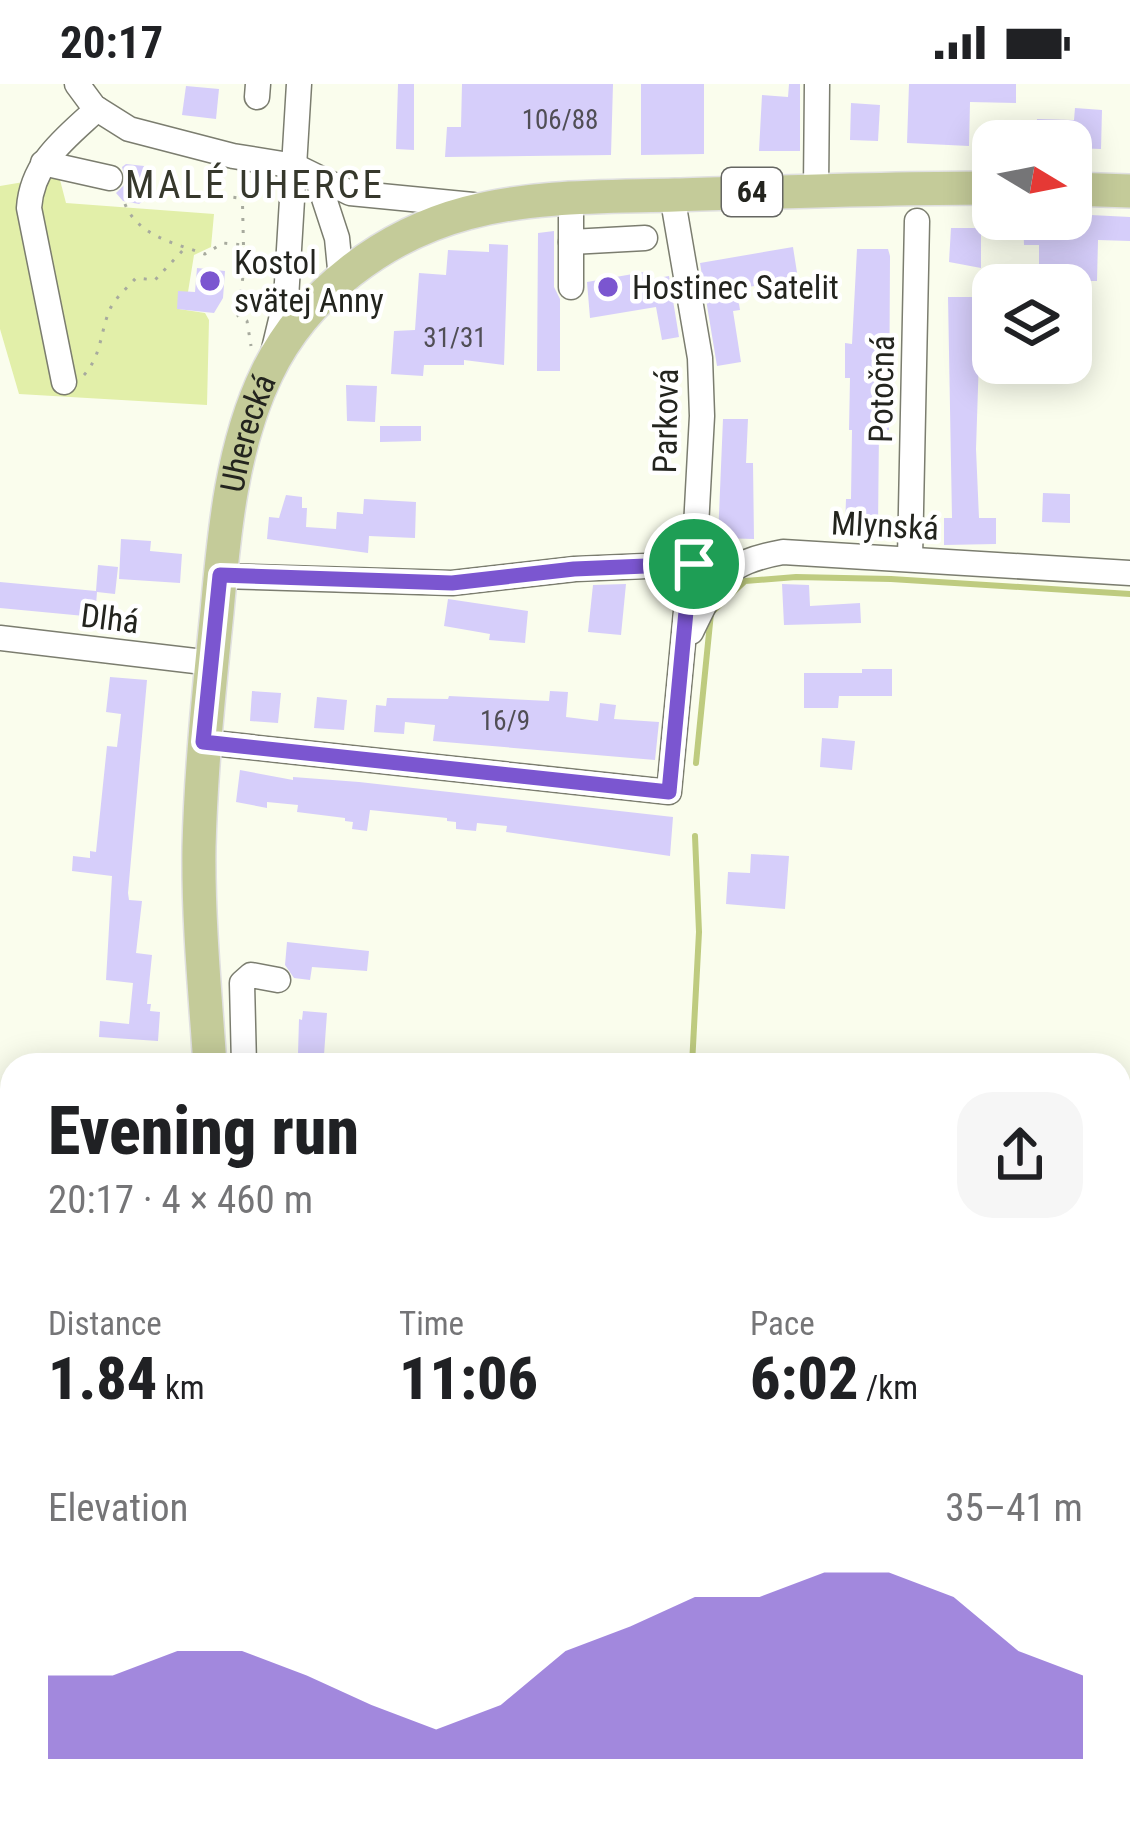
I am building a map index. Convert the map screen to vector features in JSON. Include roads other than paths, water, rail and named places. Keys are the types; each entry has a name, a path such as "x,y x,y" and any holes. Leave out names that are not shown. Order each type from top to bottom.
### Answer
{"main road":[{"name":"Uherecká","path":"209,1053 199,853 203,742 220,575 260,363 334,287 392,243 494,206 571,198 972,188"},
{"path":"1092,190 1130,191"}],"street":[{"path":"77,84 97,109 129,129 233,156 295,166 350,193 494,206"},
{"path":"260,363 286,298 299,84"},
{"path":"816,190 817,84"},
{"path":"64,382 28,208 30,189 43,163 97,109"},
{"path":"43,163 110,178"},
{"path":"290,250 303,271 334,287 337,238 318,180"},
{"name":"Parková","path":"203,742 669,792 694,564 702,400 700,358 672,195"},
{"path":"571,198 571,287"},
{"name":"Potočná","path":"910,558 917,221"},
{"path":"571,242 645,238"},
{"name":"Mlynská","path":"684,645 716,581 754,558 783,552 1130,573"},
{"path":"220,575 452,583 574,569 694,564"},
{"name":"Dlhá","path":"0,638 212,663"},
{"path":"244,1053 242,983 251,975 278,980"}],"waterway":[{"path":"696,763 711,613 745,581 891,579 1130,594"},
{"path":"693,1053 699,932 695,836"}],"place":[{"name":"Kostol svätej Anny","path":"210,281"},
{"name":"Hostinec Satelit","path":"608,287"}],"district":[{"name":"MALÉ UHERCE","path":"255,184"}]}
